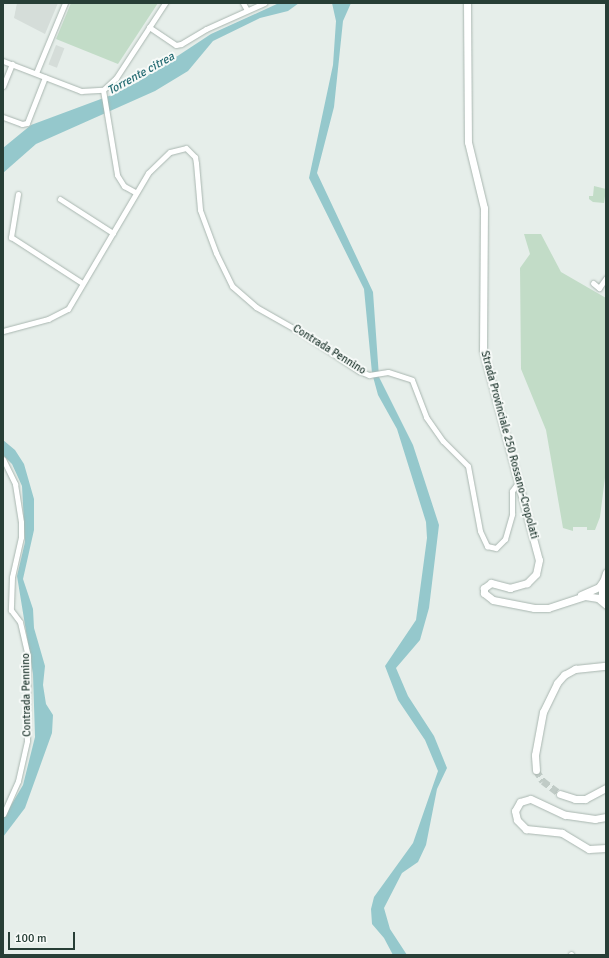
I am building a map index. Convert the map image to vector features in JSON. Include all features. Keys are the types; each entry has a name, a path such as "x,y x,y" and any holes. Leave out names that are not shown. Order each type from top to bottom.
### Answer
{"main road":[{"name":"Strada Provinciale 250 Rossano-Cropolati","path":"467,3 468,142 484,208 483,350 539,560 536,574 527,583 510,588 491,583 484,588 484,594 493,600 534,608 548,608 575,598 589,596 605,602"},
{"path":"605,602 602,588 606,573"},
{"path":"575,598 602,588"},
{"path":"536,770 535,755 543,712 556,683 564,674 575,669 606,666"},
{"path":"560,794 575,800 585,799 606,788"},
{"path":"606,817 595,819 565,815 530,799 520,802 515,811 517,820 526,829 562,833 590,849 606,848"}],"street":[{"path":"36,73 65,3"},
{"path":"3,61 81,91 104,90 116,78 164,3"},
{"path":"243,3 247,10"},
{"path":"149,27 176,45 181,44 206,29 264,3"},
{"path":"3,86 12,64"},
{"path":"3,117 22,124 27,123 45,77"},
{"path":"104,90 117,175 124,186 135,192"},
{"name":"Contrada Pennino","path":"3,331 61,313 68,309 82,283 113,233 135,192 154,166 170,152 183,148 190,151 196,163 200,210 216,254 232,286 256,307 300,332 359,371 371,375 380,373 398,374 412,380 426,417 443,441 465,461 470,472 480,531 487,546 496,548 505,539 512,514 512,491 517,484"},
{"path":"18,194 11,237 82,283"},
{"path":"60,199 113,233"},
{"path":"592,283 598,288 606,278"},
{"name":"Contrada Pennino","path":"3,459 15,484 21,537 12,577 11,610 20,622 28,656 27,741 18,781 3,814"}],"shaded area":[{"path":"17,3 58,3 45,34 14,18"},
{"path":"56,45 64,48 57,68 48,65"}],"green space":[{"path":"71,3 158,3 118,64 56,39"},
{"path":"594,186 606,189 604,203 593,202 589,199 589,196 593,196"},
{"path":"524,234 541,234 561,272 606,298 606,470 600,517 595,530 587,530 587,527 573,527 573,531 563,528 546,430 521,369 520,268 530,254"}],"water":[{"path":"279,3 299,3 288,11 260,18 213,41 188,71 155,91 36,144 3,173 3,148 31,125 109,96 138,82 211,34"},
{"path":"332,3 351,3 343,21 334,107 317,173 373,292 379,377 413,445 439,525 429,608 420,640 396,668 408,696 434,736 447,768 437,789 426,845 418,862 402,873 384,908 390,929 407,955 393,955 384,938 372,924 371,909 374,897 413,843 438,771 425,740 398,700 385,666 416,620 427,538 426,522 397,429 378,395 372,373 364,289 309,178 333,65 336,21"},
{"path":"3,440 15,450 24,464 34,499 34,530 23,579 33,609 34,628 45,666 43,685 46,704 53,715 52,733 25,808 3,837 3,819 23,785 35,737 33,674 17,576 25,542 22,486 12,464 3,455"}],"tunnel":[{"path":"536,770 543,781 560,794"}],"water label":[{"name":"Torrente citrea","path":"141,74"}]}
